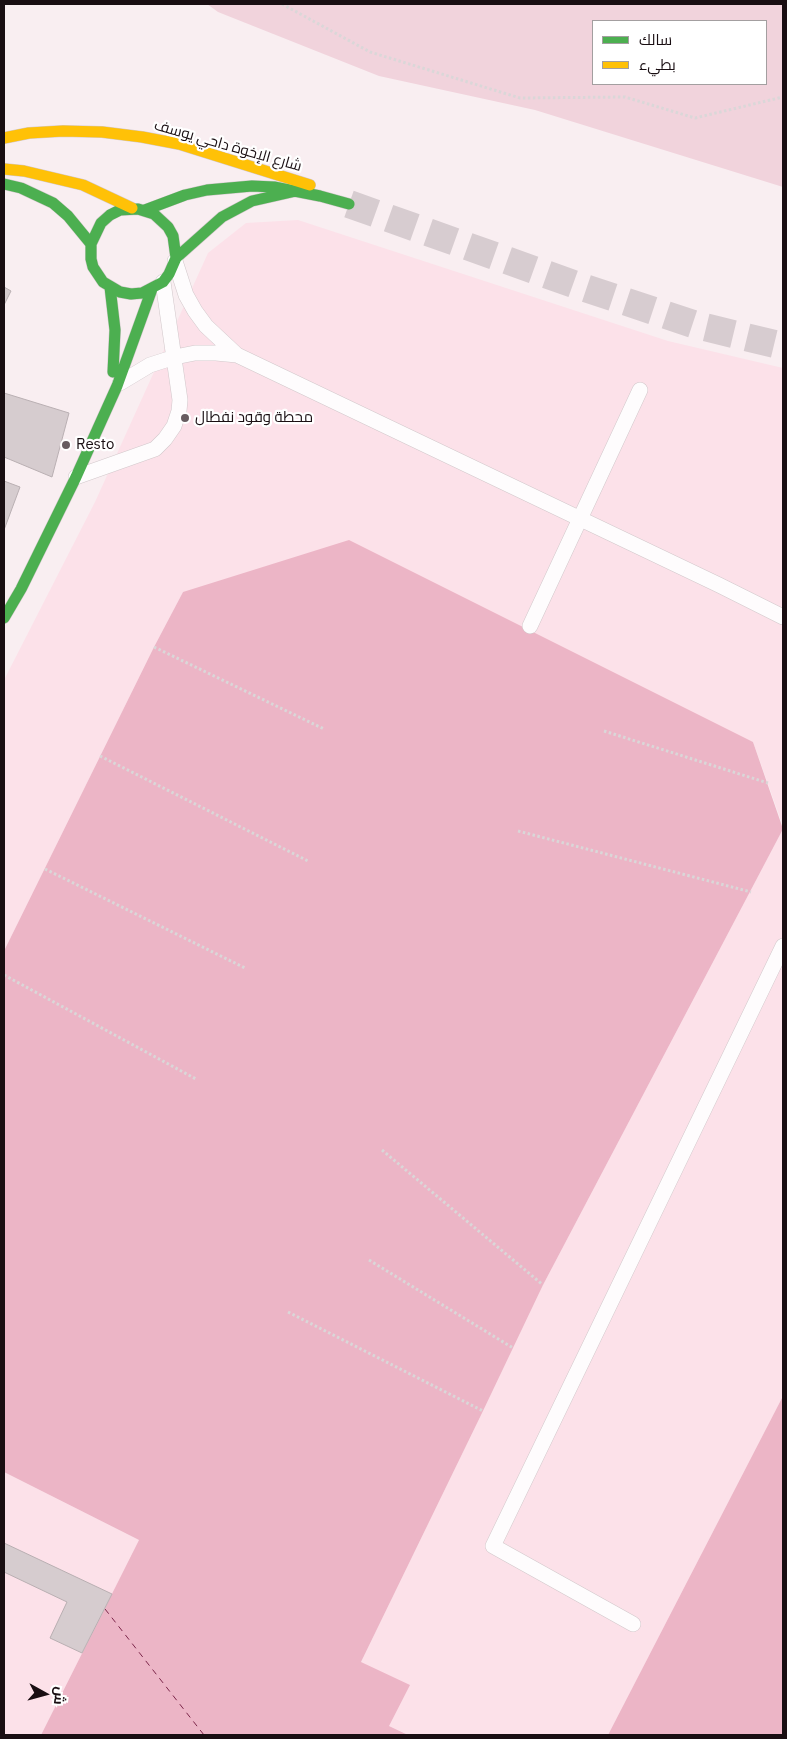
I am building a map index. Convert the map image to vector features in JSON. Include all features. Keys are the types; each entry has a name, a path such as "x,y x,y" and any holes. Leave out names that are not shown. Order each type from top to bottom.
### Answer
{"main road":[{"name":"شارع الإخوة داحي يوسف","path":"4,138 29,133 63,131 102,132 180,144 319,188 349,204 296,191"},
{"path":"4,169 24,171 82,185 132,208 154,214 168,227 173,236 175,259"},
{"path":"4,184 21,188 52,203 68,216 91,244"},
{"path":"145,210 185,195 222,188 252,186 296,191"},
{"path":"132,208 120,210 110,215 94,233 91,244 91,259 98,275 110,287 120,292 131,294 142,293 157,286 169,274 175,259 208,227 236,208 258,199 296,191"},
{"path":"4,618 21,589 76,477 117,386 157,286"},
{"path":"103,414 109,394 115,351 114,316 110,287"}],"lane":[{"path":"175,259 186,296 195,311 206,326 237,355 718,584 783,617"},
{"path":"76,477 155,449 174,426 180,400 175,356 157,286"},
{"path":"117,386 138,371 175,356 195,353 237,355"},
{"path":"530,626 640,390"},
{"path":"633,1624 492,1546 783,946"}],"path":[{"path":"282,4 370,52 520,98 625,97 695,118 783,96"},
{"path":"154,647 324,729"},
{"path":"604,731 768,783"},
{"path":"100,756 308,861"},
{"path":"518,831 751,892"},
{"path":"45,869 245,968"},
{"path":"4,975 196,1079"},
{"path":"382,1150 543,1285"},
{"path":"369,1260 513,1348"},
{"path":"288,1312 483,1411"}],"shaded area":[{"path":"207,4 783,4 783,187 535,110 379,76 218,12"},
{"path":"298,220 668,341 783,368 783,826 753,742 183,592 4,951 4,680 95,502 208,253 246,223"},
{"path":"349,540 753,742 783,829 543,1285 361,1662 410,1685 389,1726 408,1735 41,1735 139,1540 4,1472 4,951 183,592"},
{"path":"783,829 783,1396 608,1735 408,1735 389,1726 361,1662 543,1285"},
{"path":"783,1396 783,1735 608,1735"},
{"path":"4,1472 139,1540 41,1735 4,1735"}],"building":[{"path":"4,287 11,291 4,305"},
{"path":"4,393 69,413 52,477 4,457"},
{"path":"4,481 20,487 4,530"},
{"path":"4,1543 112,1594 82,1653 50,1638 67,1602 4,1572"}],"ferry route":[{"path":"105,1609 204,1735"}],"tunnel":[{"path":"349,204 579,286 696,325 783,346"}],"traffic: fast":[{"path":"4,184 21,188 53,203 68,216 91,244"},
{"path":"145,210 185,195 207,190 252,186 274,187 349,204"},
{"path":"176,258 173,236 168,227 154,214 138,209 120,210 110,215 101,223 91,244 93,267 103,282 120,292 142,293 163,282 176,258 222,217 252,201 296,191"},
{"path":"110,287 115,330 113,372"},
{"path":"4,618 21,589 76,477 117,386 152,289"}],"traffic: slow":[{"path":"4,138 29,133 63,131 102,132 142,137 179,144 310,185"},
{"path":"4,169 24,171 83,185 132,208"}],"place":[{"name":"محطة وقود نفطال","path":"185,418"},
{"name":"Resto","path":"66,445"}]}
